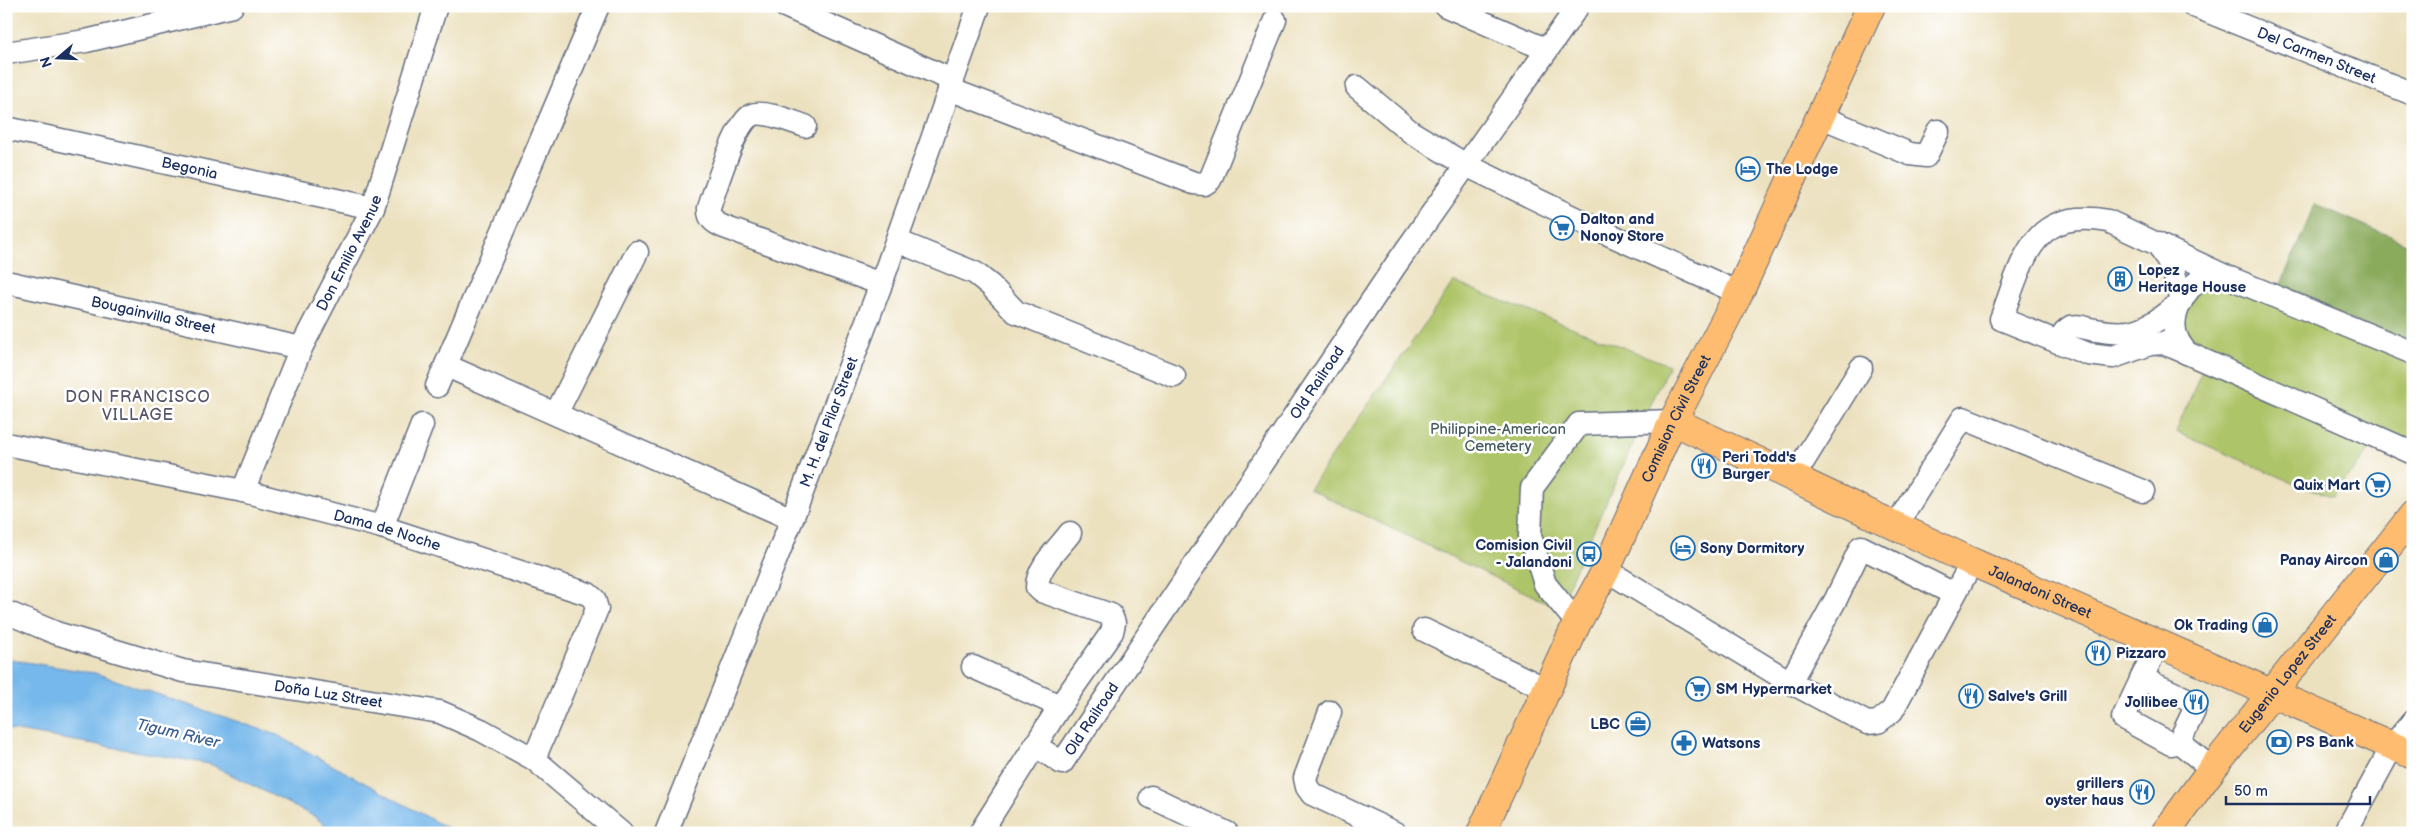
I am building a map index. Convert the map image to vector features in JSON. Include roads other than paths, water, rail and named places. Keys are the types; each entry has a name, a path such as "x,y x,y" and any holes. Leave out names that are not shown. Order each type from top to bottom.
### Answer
{"main road":[{"name":"Comision Civil Street","path":"1481,833 1577,623 1606,570 1673,421 1739,293 1871,6"},
{"name":"Jalandoni Street","path":"1673,421 1972,562 2403,750"},
{"name":"Eugenio Lopez Street","path":"2165,833 2212,769 2413,515"}],"street":[{"path":"6,54 86,41 232,6"},
{"name":"Don Emilio Avenue","path":"243,491 301,348 373,208 436,6"},
{"path":"598,6 442,376 556,414 792,519"},
{"path":"785,6 951,84 1194,183 1204,184 1210,180 1275,20"},
{"name":"M. H. del Pilar Street","path":"666,833 792,519 881,284 979,6"},
{"path":"1446,6 1547,50"},
{"name":"Old Railroad","path":"1036,746 1062,763 1395,266 1578,6"},
{"name":"Del Carmen Street","path":"2194,6 2413,94"},
{"path":"1357,87 1411,132 1466,165 1595,228 1739,293"},
{"path":"805,126 764,114 754,114 748,117 733,142 709,208 709,215 714,223 881,284"},
{"path":"1819,116 1910,154 1926,156 1938,131"},
{"name":"Begonia","path":"6,128 373,208"},
{"path":"2413,353 2225,276 2108,221 2089,218 2068,221 2041,232 2026,254 2001,319 2088,354 2113,357 2150,344 2164,343 2413,454"},
{"path":"897,241 975,273 990,285 1016,312 1174,376"},
{"path":"2158,244 2174,272 2181,301 2175,322 2177,339 2187,353"},
{"path":"556,414 637,252"},
{"path":"2058,342 2064,331 2072,326 2083,326 2095,330 2128,332 2161,318 2181,301 2193,284 2207,277 2225,276"},
{"name":"Bougainvilla Street","path":"6,282 301,348"},
{"path":"1793,478 1861,368"},
{"path":"1895,527 1963,418 2142,490"},
{"path":"1577,623 1545,584 1530,536 1532,488 1578,424 1673,421"},
{"path":"382,526 422,425"},
{"name":"Dama de Noche","path":"6,444 243,491 382,526 588,594 594,599 597,609 534,759"},
{"path":"980,833 1060,706 1112,632 1114,623 1112,614 1041,591 1037,587 1037,579 1043,568 1070,533"},
{"path":"1790,682 1836,600 1861,547 1954,594"},
{"path":"1606,570 1790,682 1867,723 1878,722 1892,711 1972,562"},
{"name":"Doña Luz Street","path":"6,612 56,633 183,671 440,712 481,730 534,759 618,832"},
{"path":"1424,630 1548,690"},
{"path":"2158,644 2123,718 2171,744 2179,742"},
{"path":"973,667 1060,706"},
{"path":"2141,678 2191,700 2194,711 2179,742"},
{"path":"1330,712 1305,778 1307,787 1312,794 1395,833"},
{"path":"2345,833 2403,750 2413,721"},
{"path":"2179,742 2212,769"},
{"path":"1151,797 1227,833"}],"water":[{"name":"Tigum River","path":"6,659 95,673 277,735 449,829 452,833 335,833 315,817 210,764 6,729"}],"place":[{"name":"The Lodge","path":"1748,169"},
{"name":"Dalton and Nonoy Store","path":"1562,228"},
{"name":"Lopez Heritage House","path":"2120,279"},
{"name":"Peri Todd's Burger","path":"1704,466"},
{"name":"Quix Mart","path":"2378,485"},
{"name":"Sony Dormitory","path":"1683,548"},
{"name":"Comision Civil - Jalandoni","path":"1589,554"},
{"name":"Panay Aircon","path":"2386,560"},
{"name":"Ok Trading","path":"2265,625"},
{"name":"Pizzaro","path":"2098,653"},
{"name":"SM Hypermarket","path":"1698,689"},
{"name":"Salve's Grill","path":"1971,696"},
{"name":"Jollibee","path":"2196,702"},
{"name":"LBC","path":"1638,724"},
{"name":"PS Bank","path":"2279,742"},
{"name":"Watsons","path":"1684,743"},
{"name":"grillers oyster haus","path":"2142,792"}],"district":[{"name":"DON FRANCISCO VILLAGE","path":"138,406"}],"park label":[{"name":"Philippine-American Cemetery","path":"1498,438"}]}
